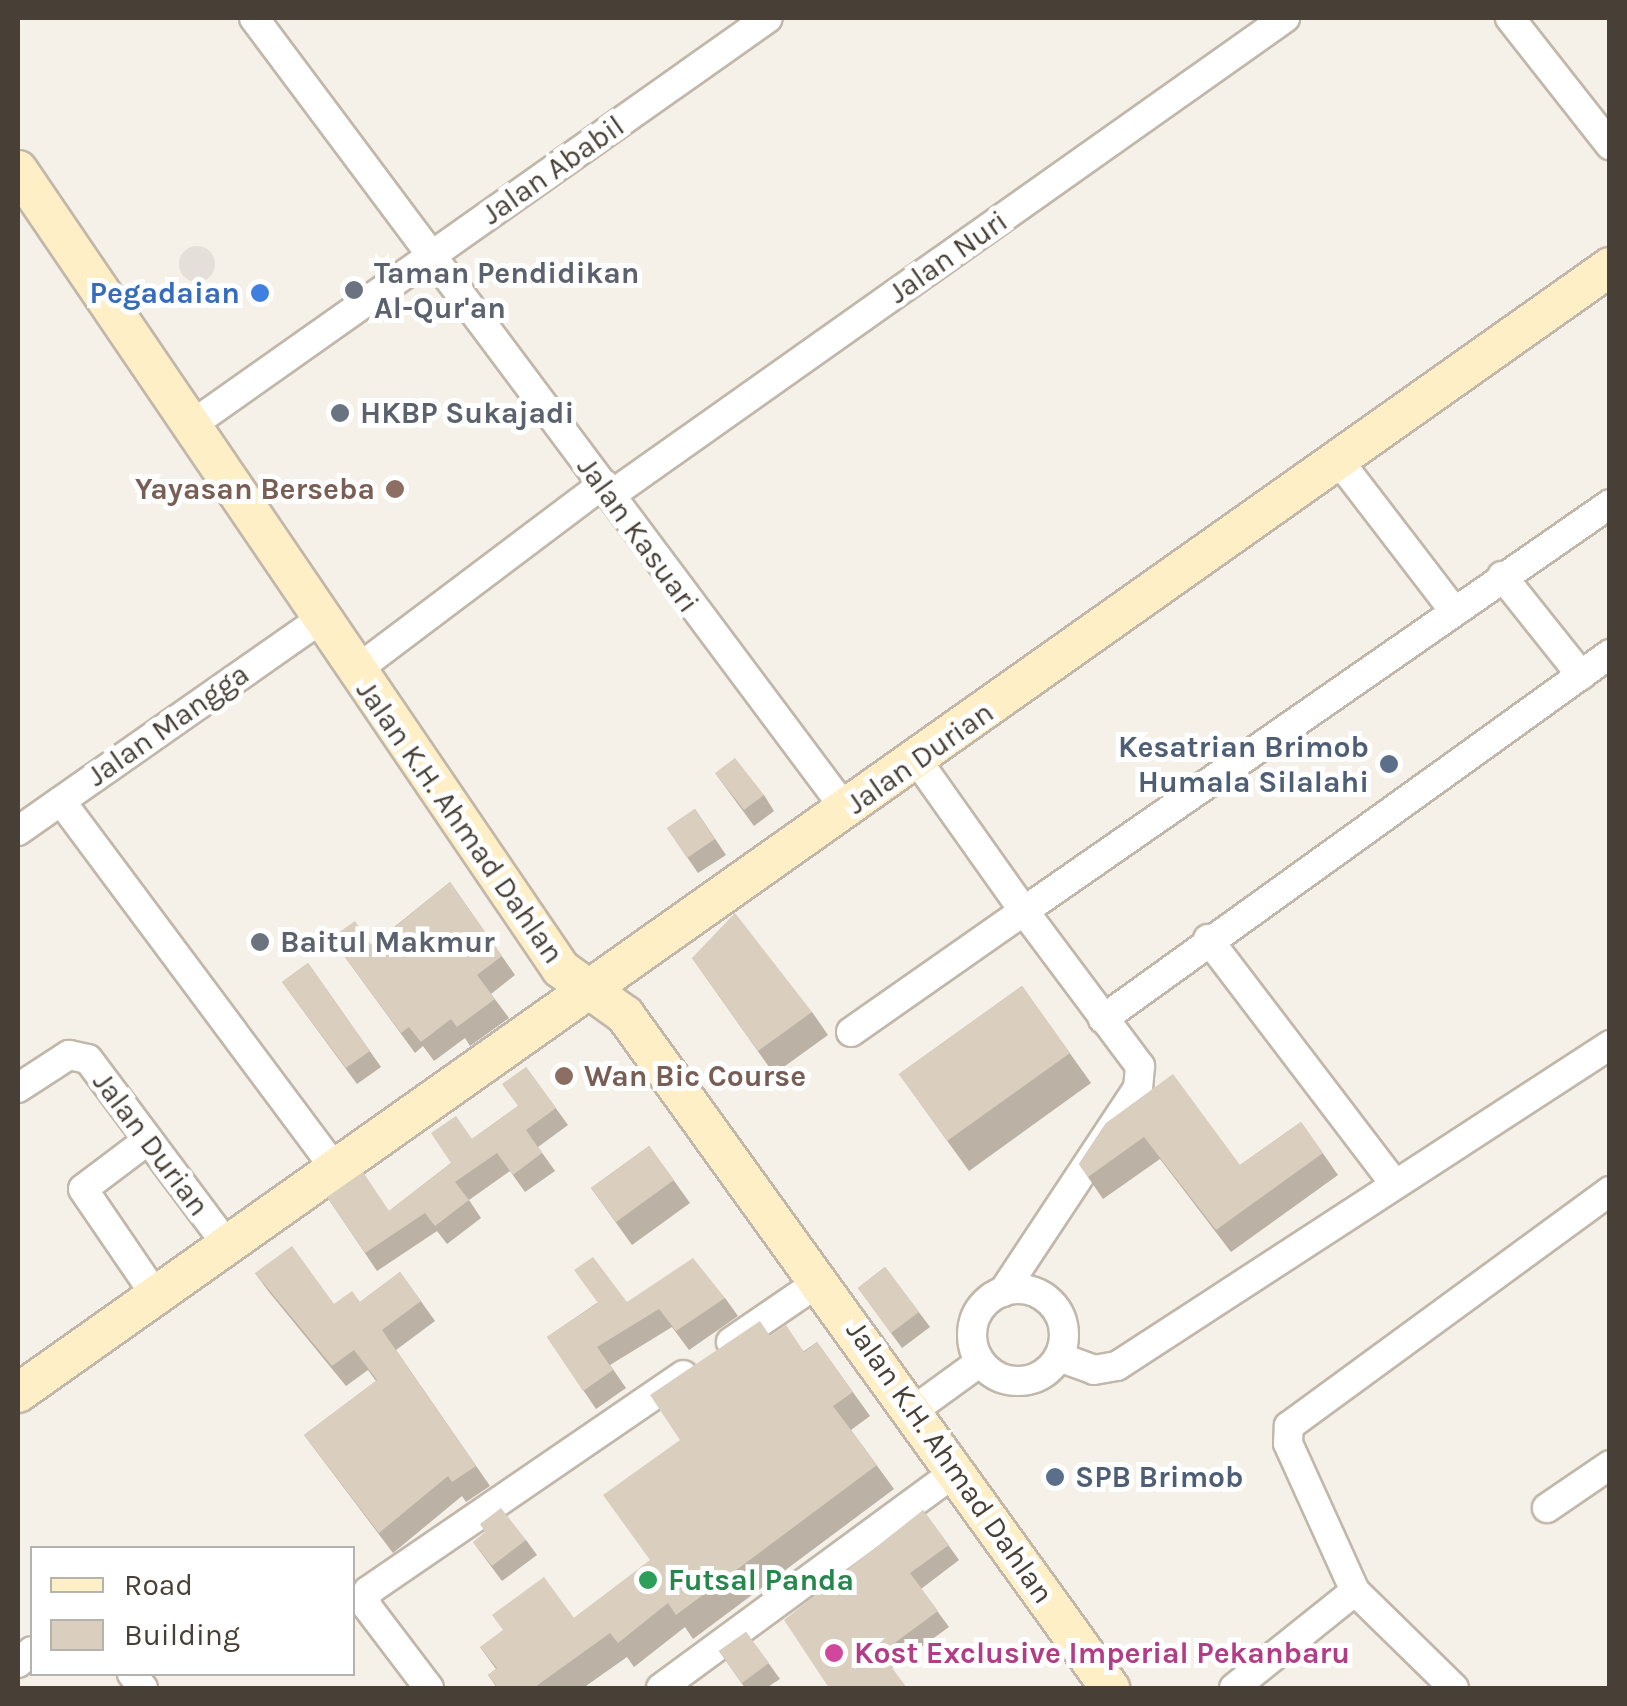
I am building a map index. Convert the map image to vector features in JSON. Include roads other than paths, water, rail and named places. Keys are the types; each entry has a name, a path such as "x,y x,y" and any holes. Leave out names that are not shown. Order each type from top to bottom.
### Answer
{"main road":[{"name":"Jalan K.H. Ahmad Dahlan","path":"18,170 319,620 560,969 625,1015 958,1470 1110,1688"},
{"name":"Jalan Durian","path":"18,1394 1610,267"}],"street":[{"name":"Jalan Ababil","path":"190,426 768,18"},
{"name":"Jalan Nuri","path":"354,671 1285,18"},
{"path":"1510,18 1610,145"},
{"name":"Jalan Kasuari","path":"265,22 429,258 846,810"},
{"path":"1339,460 1454,611"},
{"path":"851,1032 1610,504"},
{"path":"1502,576 1581,675"},
{"name":"Jalan Mangga","path":"18,830 319,620"},
{"path":"1103,1019 1208,939 1610,654"},
{"path":"917,760 1142,1078 1003,1292 974,1321 980,1362"},
{"path":"60,801 336,1170"},
{"path":"1208,939 1394,1183"},
{"path":"1059,1357 1094,1370 1117,1366 1610,1045"},
{"name":"Jalan Durian","path":"18,1088 69,1055 88,1059 228,1246"},
{"path":"136,1149 83,1189 156,1296"},
{"path":"1454,1688 1355,1592 1288,1444 1297,1413 1610,1191"},
{"path":"429,1688 366,1604 368,1591 820,1281"},
{"path":"1003,1292 1033,1292 1056,1309 1059,1357"},
{"path":"980,1362 1020,1382 1059,1357"},
{"path":"914,1410 980,1362"},
{"path":"1547,1508 1610,1465"},
{"path":"660,1688 958,1470"},
{"path":"1234,1688 1355,1592"}],"place":[{"name":"Taman Pendidikan Al-Qur'an","path":"354,290"},
{"name":"Pegadaian","path":"260,293"},
{"name":"HKBP Sukajadi","path":"340,413"},
{"name":"Yayasan Berseba","path":"395,489"},
{"name":"Kesatrian Brimob Humala Silalahi","path":"1389,764"},
{"name":"Baitul Makmur","path":"260,942"},
{"name":"Wan Bic Course","path":"564,1076"},
{"name":"SPB Brimob","path":"1055,1477"},
{"name":"Futsal Panda","path":"648,1580"},
{"name":"Kost Exclusive Imperial Pekanbaru","path":"834,1653"}]}
